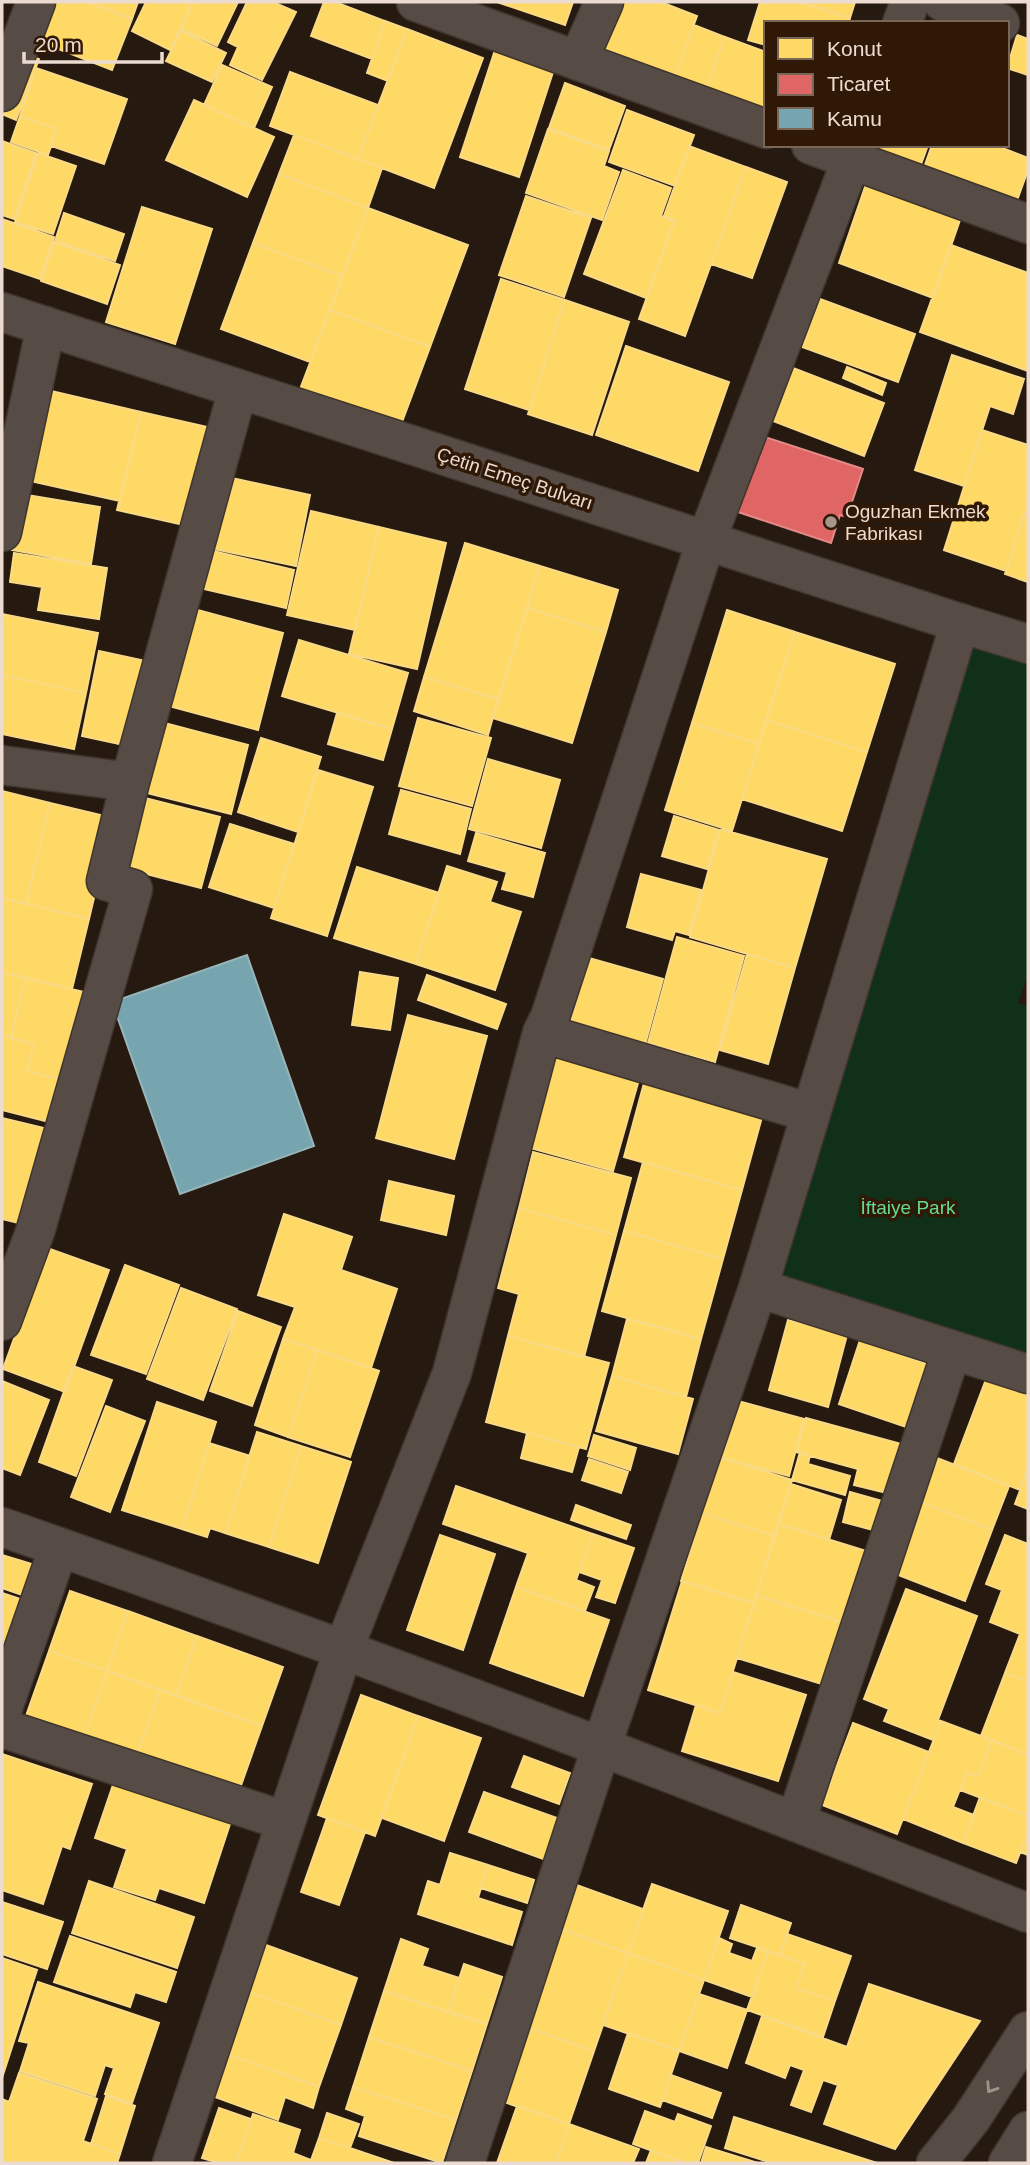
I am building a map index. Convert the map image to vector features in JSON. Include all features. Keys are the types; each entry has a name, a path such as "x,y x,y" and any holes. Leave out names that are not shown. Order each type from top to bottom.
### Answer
{"street":[{"path":"2,92 36,2"},
{"path":"416,2 764,128"},
{"path":"578,61 604,2"},
{"path":"903,21 909,2"},
{"path":"943,2 995,21"},
{"path":"1009,26 1028,33"},
{"path":"823,147 854,152 1028,224"},
{"path":"172,2163 344,1648 452,1373 542,1033 550,1017 706,541 854,152"},
{"name":"Çetin Emeç Bulvarı","path":"2,312 1028,644"},
{"path":"2,532 46,326"},
{"path":"2,1321 36,1229 133,889 106,881 130,782 238,389"},
{"path":"465,2163 601,1748 758,1288 960,623"},
{"path":"2,765 130,782"},
{"path":"542,1033 811,1113"},
{"path":"758,1288 1028,1374"},
{"path":"796,1821 952,1350"},
{"path":"2,1527 344,1648 1028,1913"},
{"path":"2,1711 60,1547"},
{"path":"2,1728 285,1821"},
{"path":"936,2163 971,2119 1028,2031"}],"green space":[{"name":"İftaiye Park","path":"960,623 1028,644 1028,974 1018,1003 1028,1007 1028,1374 758,1288"}],"building: Konut":[{"path":"44,2 88,2 132,19 112,70 30,38"},
{"path":"88,2 138,2 132,19"},
{"path":"146,2 193,2 170,50 132,31"},
{"path":"193,2 238,2 217,46 181,29"},
{"path":"247,2 273,2 296,12 262,80 230,65 238,47 228,42"},
{"path":"324,2 335,2 385,21 372,59 311,36"},
{"path":"497,2 573,2 565,25"},
{"path":"618,2 661,2 697,16 675,76 601,48"},
{"path":"760,2 799,2 850,18 849,21 764,21 764,44 748,40"},
{"path":"799,2 855,2 850,18"},
{"path":"385,21 407,29 388,81 367,73"},
{"path":"694,25 725,37 706,88 675,76"},
{"path":"407,29 483,58 434,188 358,159"},
{"path":"181,31 226,53 212,82 166,61"},
{"path":"1017,35 1028,39 1028,75 1009,69"},
{"path":"725,37 764,51 764,110 706,88"},
{"path":"496,47 555,66 519,177 460,157"},
{"path":"21,53 39,59 16,120 2,114 2,105"},
{"path":"222,65 272,87 254,128 204,105"},
{"path":"36,68 127,99 104,164 51,146 57,129 20,116"},
{"path":"290,72 378,105 358,159 270,126"},
{"path":"565,83 625,106 609,150 549,128"},
{"path":"194,100 274,137 247,197 166,160"},
{"path":"627,110 694,135 675,186 609,162"},
{"path":"20,116 57,129 48,155 11,142"},
{"path":"548,129 609,151 604,166 619,172 602,220 526,193"},
{"path":"294,135 382,168 368,208 279,174"},
{"path":"2,141 36,153 14,219 2,215"},
{"path":"689,146 746,167 685,336 639,319 675,220 664,216"},
{"path":"874,147 927,147 919,170 873,153"},
{"path":"931,147 1000,147 1028,158 1028,170 1012,214 920,179"},
{"path":"38,153 76,166 53,234 15,222"},
{"path":"746,167 787,182 752,278 711,264"},
{"path":"623,170 671,188 661,216 674,222 646,298 584,274"},
{"path":"279,174 368,208 342,276 253,243"},
{"path":"866,184 961,217 933,298 839,263"},
{"path":"526,196 591,218 564,297 499,275"},
{"path":"142,207 212,229 175,344 106,322"},
{"path":"368,208 468,245 430,347 330,310"},
{"path":"64,213 124,234 115,261 55,241"},
{"path":"2,219 54,237 40,279 2,266"},
{"path":"54,242 120,265 107,304 41,281"},
{"path":"253,243 342,276 310,362 221,329"},
{"path":"951,245 1028,273 1028,371 920,332"},
{"path":"501,279 565,300 529,410 465,389"},
{"path":"820,299 915,334 898,382 802,347"},
{"path":"565,300 629,322 592,435 528,414"},
{"path":"330,310 430,347 399,430 299,392"},
{"path":"626,346 729,382 698,471 596,435"},
{"path":"952,355 1024,379 1013,414 990,406 964,486 915,470"},
{"path":"847,367 886,383 882,395 843,378"},
{"path":"793,368 884,403 864,456 773,421"},
{"path":"47,390 141,412 120,501 26,480"},
{"path":"141,412 216,429 193,527 117,510"},
{"path":"982,430 1028,445 1028,503 1006,571 944,550"},
{"path":"218,475 310,495 296,566 204,547"},
{"path":"21,494 100,507 91,564 12,550"},
{"path":"1028,503 1028,582 1005,574"},
{"path":"311,511 379,527 355,630 287,615"},
{"path":"379,527 446,543 417,669 349,654"},
{"path":"465,543 540,566 498,699 424,677"},
{"path":"213,551 294,570 286,608 204,589"},
{"path":"14,553 107,568 99,619 38,610 42,587 10,582"},
{"path":"540,566 618,590 606,632 527,608"},
{"path":"527,608 606,632 572,743 493,718"},
{"path":"194,609 283,633 258,730 169,706"},
{"path":"727,610 795,632 759,744 692,723"},
{"path":"2,614 98,633 86,693 2,675"},
{"path":"795,632 895,664 867,752 766,720"},
{"path":"299,640 408,673 392,729 282,696"},
{"path":"99,651 155,663 138,748 82,736"},
{"path":"2,675 86,693 74,749 2,734"},
{"path":"424,677 498,699 488,735 414,711"},
{"path":"337,713 392,729 383,760 328,744"},
{"path":"418,718 491,738 472,806 399,786"},
{"path":"766,720 867,752 842,831 742,799"},
{"path":"157,721 248,745 231,814 139,791"},
{"path":"692,723 759,744 732,831 665,810"},
{"path":"261,738 321,757 298,832 238,812"},
{"path":"488,759 560,780 541,848 469,829"},
{"path":"318,770 373,787 327,936 271,918"},
{"path":"401,790 471,809 460,854 389,834"},
{"path":"2,791 50,803 26,904 2,898"},
{"path":"133,795 220,817 201,888 115,866"},
{"path":"50,803 113,818 89,919 26,904"},
{"path":"674,816 719,830 707,869 662,856"},
{"path":"230,824 294,844 274,908 209,887"},
{"path":"720,829 827,859 795,968 690,937"},
{"path":"476,833 545,853 533,897 502,889 507,872 468,861"},
{"path":"447,866 497,882 490,902 521,912 495,990 416,964"},
{"path":"357,867 439,893 416,964 334,938"},
{"path":"641,874 701,890 689,935 675,931 672,940 627,927"},
{"path":"2,898 89,919 72,989 2,972"},
{"path":"677,937 744,956 715,1062 648,1043"},
{"path":"747,954 795,968 768,1064 720,1050"},
{"path":"589,958 663,979 645,1045 570,1024"},
{"path":"2,972 25,978 11,1038 2,1035"},
{"path":"360,972 398,978 390,1030 352,1025"},
{"path":"427,975 506,1004 497,1029 418,1000"},
{"path":"25,978 88,993 66,1081 27,1071 34,1044 11,1038"},
{"path":"408,1015 487,1036 454,1159 376,1138"},
{"path":"2,1035 34,1044 27,1071 63,1080 53,1123 2,1110"},
{"path":"554,1051 640,1076 613,1171 527,1147"},
{"path":"647,1072 765,1106 742,1190 624,1157"},
{"path":"2,1118 52,1130 31,1226 2,1219"},
{"path":"533,1152 631,1178 616,1235 519,1208"},
{"path":"643,1162 742,1190 723,1259 624,1231"},
{"path":"389,1181 454,1196 446,1235 381,1220"},
{"path":"519,1208 616,1235 584,1357 508,1336 519,1294 498,1288"},
{"path":"284,1214 352,1237 341,1270 397,1289 371,1368 283,1339 295,1307 258,1295"},
{"path":"624,1231 723,1259 701,1339 602,1311"},
{"path":"47,1248 109,1270 65,1392 3,1369"},
{"path":"125,1265 179,1285 146,1374 91,1355"},
{"path":"181,1288 237,1309 203,1400 147,1379"},
{"path":"238,1311 281,1327 252,1406 210,1391"},
{"path":"627,1319 701,1339 686,1397 612,1376"},
{"path":"788,1320 847,1335 828,1407 769,1390"},
{"path":"508,1336 609,1363 586,1449 486,1422"},
{"path":"283,1339 317,1350 288,1437 255,1425"},
{"path":"860,1340 933,1366 912,1429 839,1404"},
{"path":"317,1350 379,1371 350,1457 288,1437"},
{"path":"73,1366 112,1380 76,1476 39,1462"},
{"path":"988,1374 1028,1390 1028,1469 1020,1490 954,1464"},
{"path":"612,1376 693,1399 678,1454 596,1431"},
{"path":"2,1381 49,1400 20,1475 2,1468"},
{"path":"738,1401 804,1419 789,1476 722,1458"},
{"path":"157,1402 216,1422 182,1529 122,1510"},
{"path":"106,1406 145,1421 110,1512 71,1497"},
{"path":"806,1418 901,1444 887,1493 854,1485 858,1469 796,1452"},
{"path":"257,1432 301,1446 269,1547 225,1533"},
{"path":"527,1433 579,1447 572,1472 521,1458"},
{"path":"594,1435 636,1448 630,1470 588,1456"},
{"path":"209,1443 250,1456 225,1533 210,1528 207,1537 182,1529"},
{"path":"301,1446 351,1462 318,1563 269,1547"},
{"path":"800,1452 810,1455 808,1464 850,1476 845,1495 792,1480"},
{"path":"719,1457 792,1480 774,1536 702,1513"},
{"path":"937,1458 1009,1486 992,1530 921,1502"},
{"path":"589,1459 628,1472 621,1493 582,1480"},
{"path":"1028,1469 1028,1509 1015,1504"},
{"path":"791,1484 841,1500 829,1540 779,1524"},
{"path":"456,1486 593,1534 576,1580 594,1587 585,1611 516,1587 528,1553 443,1524"},
{"path":"850,1492 882,1501 873,1530 843,1522"},
{"path":"921,1502 992,1530 965,1601 893,1573"},
{"path":"576,1505 631,1525 626,1539 571,1520"},
{"path":"702,1513 774,1536 754,1603 681,1581"},
{"path":"779,1524 866,1551 844,1623 756,1595"},
{"path":"593,1534 634,1548 615,1603 596,1597 602,1580 579,1572"},
{"path":"440,1535 495,1554 463,1650 407,1630"},
{"path":"1005,1535 1028,1544 1028,1681 1005,1673 1020,1634 990,1622 1002,1590 986,1584"},
{"path":"2,1555 38,1566 28,1597 2,1588"},
{"path":"682,1581 754,1603 720,1713 648,1690"},
{"path":"516,1587 609,1620 583,1696 490,1663"},
{"path":"906,1589 977,1616 933,1740 884,1721 889,1709 864,1699"},
{"path":"70,1591 128,1611 107,1671 49,1651"},
{"path":"2,1593 26,1601 2,1672"},
{"path":"756,1595 844,1623 825,1685 737,1658"},
{"path":"128,1611 197,1636 176,1695 107,1671"},
{"path":"197,1636 283,1667 262,1726 176,1695"},
{"path":"49,1651 107,1671 84,1736 26,1716"},
{"path":"107,1671 160,1690 137,1755 84,1736"},
{"path":"733,1672 806,1695 778,1781 682,1751 696,1705 720,1713"},
{"path":"1005,1673 1028,1681 1028,1755 981,1736"},
{"path":"160,1690 262,1726 239,1791 137,1755"},
{"path":"361,1695 418,1716 375,1836 318,1815"},
{"path":"418,1716 481,1738 444,1841 382,1818"},
{"path":"941,1721 992,1740 978,1776 967,1772 953,1807 974,1815 963,1843 903,1819"},
{"path":"853,1723 929,1752 897,1834 822,1805"},
{"path":"992,1740 1028,1755 1028,1816 960,1790 967,1772 978,1776"},
{"path":"2,1754 92,1784 70,1849 62,1846 43,1904 2,1890"},
{"path":"524,1756 570,1773 559,1804 512,1787"},
{"path":"116,1776 233,1815 204,1903 159,1888 155,1900 114,1887 127,1849 95,1838"},
{"path":"484,1792 560,1819 546,1860 469,1832"},
{"path":"980,1797 1028,1816 1028,1832 1016,1863 963,1843"},
{"path":"327,1818 365,1832 339,1905 301,1892"},
{"path":"1028,1832 1028,1855 1020,1852"},
{"path":"450,1853 488,1865 478,1898 522,1912 512,1945 418,1914 428,1881 440,1885"},
{"path":"488,1865 534,1880 527,1903 481,1888"},
{"path":"89,1881 194,1917 177,1968 72,1933"},
{"path":"571,1883 643,1909 628,1953 555,1927"},
{"path":"652,1884 728,1911 704,1980 628,1953"},
{"path":"2,1902 63,1922 47,1969 2,1954"},
{"path":"741,1905 791,1923 780,1955 730,1938"},
{"path":"555,1927 628,1953 594,2051 521,2025"},
{"path":"787,1934 851,1956 835,2001 796,1988 805,1964 780,1955"},
{"path":"70,1936 176,1972 166,2002 135,1992 130,2007 54,1982"},
{"path":"719,1938 732,1944 729,1953 752,1961 757,1948 768,1951 752,1997 704,1980"},
{"path":"401,1939 428,1949 422,1966 459,1978 448,2012 384,1991"},
{"path":"266,1945 357,1978 341,2025 249,1992"},
{"path":"768,1951 805,1964 796,1988 835,2001 823,2037 747,2010"},
{"path":"628,1953 704,1980 679,2051 603,2025"},
{"path":"2,1958 37,1970 2,2078"},
{"path":"464,1964 502,1977 487,2024 448,2012"},
{"path":"38,1982 159,2023 132,2103 105,2094 114,2068 105,2065 95,2096 20,2071 29,2043 19,2041"},
{"path":"869,1984 980,2021 895,2149 824,2124 838,2085 823,2080 811,2112 791,2105 804,2070 790,2065 785,2078 746,2063 762,2016 847,2047"},
{"path":"384,1991 487,2024 472,2071 369,2037"},
{"path":"249,1992 341,2025 319,2087 227,2054"},
{"path":"699,1994 747,2010 727,2068 679,2051"},
{"path":"529,2028 594,2051 569,2124 504,2102"},
{"path":"628,2033 679,2051 660,2107 609,2089"},
{"path":"369,2037 472,2071 456,2120 353,2087"},
{"path":"227,2054 319,2087 313,2108 285,2097 278,2120 212,2096"},
{"path":"19,2073 97,2099 83,2141 120,2154 117,2163 2,2163 2,2099 9,2102"},
{"path":"671,2075 721,2093 712,2118 662,2100"},
{"path":"353,2087 456,2120 442,2163 359,2136 365,2116 346,2109"},
{"path":"106,2096 135,2106 120,2154 91,2144"},
{"path":"517,2106 569,2124 555,2163 497,2163"},
{"path":"219,2108 251,2119 236,2163 219,2163 202,2158"},
{"path":"645,2111 675,2122 678,2114 711,2126 698,2163 686,2163 633,2144"},
{"path":"327,2113 359,2124 350,2148 319,2138"},
{"path":"253,2114 300,2130 293,2153 311,2160 310,2163 236,2163"},
{"path":"734,2117 877,2163 772,2163 725,2148"},
{"path":"569,2124 639,2149 633,2163 555,2163"},
{"path":"319,2138 350,2148 394,2163 310,2163"},
{"path":"706,2147 758,2163 701,2163"},
{"path":"651,2150 679,2161 646,2163"}],"building: Ticaret":[{"path":"759,435 863,469 847,517 840,515 831,543 735,511"}],"building: Kamu":[{"path":"247,955 314,1146 180,1194 112,1002"}],"place":[{"name":"Oguzhan Ekmek Fabrikası","path":"831,522"}]}
